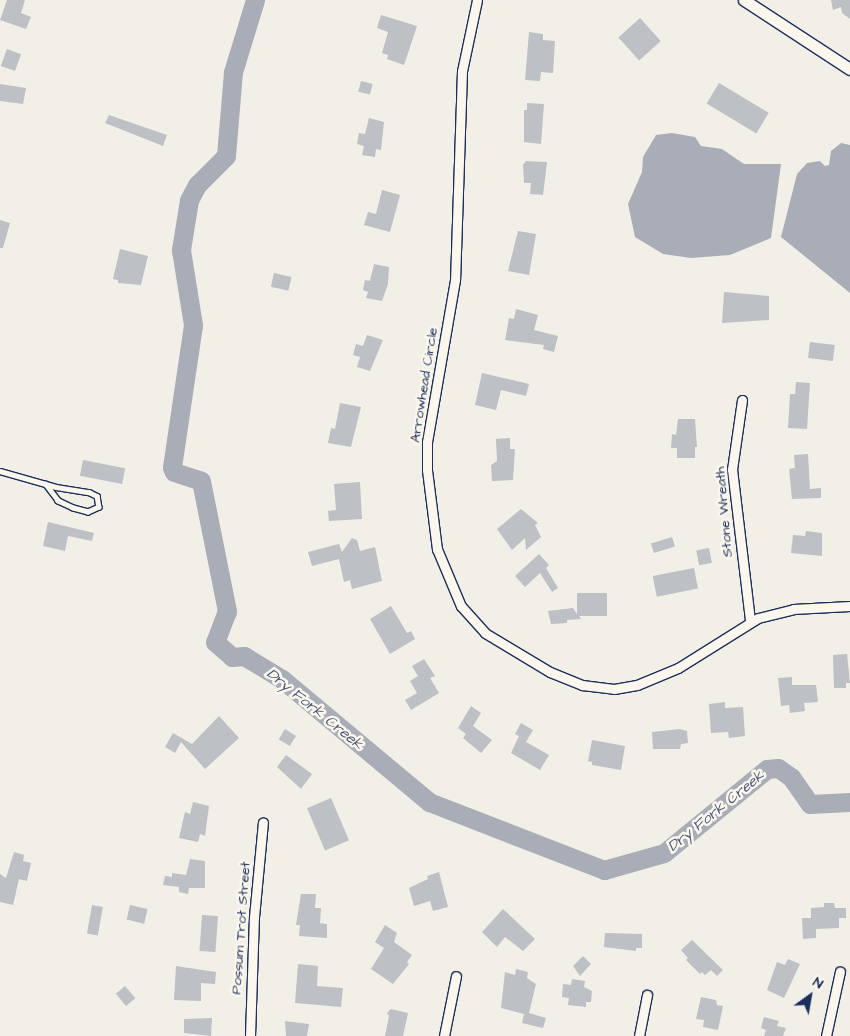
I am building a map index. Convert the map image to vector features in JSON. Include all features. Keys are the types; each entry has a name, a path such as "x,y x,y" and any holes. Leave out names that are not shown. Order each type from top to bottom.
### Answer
{"main road":[{"path":"744,0 850,68"}],"street":[{"name":"Arrowhead Circle","path":"477,0 462,71 455,280 427,442 433,532 452,590 472,621 493,639 550,672 598,688 622,688 645,683 703,654 750,621 793,609 850,606"},
{"name":"Stone Wreath","path":"742,400 732,470 750,621"},
{"name":"Possum Trot Street","path":"250,1036 254,917 263,822"},
{"path":"826,1036 840,971"},
{"path":"444,1036 456,976"},
{"path":"639,1036 647,995"}],"lane":[{"path":"0,471 45,484 89,492 97,496 99,507 88,512 73,508 58,501 45,484"}],"shaded area":[{"path":"672,133 695,137 701,146 722,149 744,164 781,164 771,238 730,255 691,258 663,254 635,237 628,204 642,172 643,157 656,135"},
{"path":"841,143 850,145 850,293 781,237 797,174 807,163 820,161 825,166 829,165 831,151"}],"building":[{"path":"7,0 25,0 21,13 31,17 26,29 0,20"},
{"path":"831,0 850,0 850,19 842,13 841,7 833,10"},
{"path":"381,15 417,26 404,65 387,59 388,55 382,53 388,32 377,28"},
{"path":"640,18 661,41 639,60 618,37"},
{"path":"529,32 543,34 543,40 555,41 553,73 541,72 540,81 525,80"},
{"path":"7,49 21,54 15,71 1,66"},
{"path":"361,81 373,84 370,95 358,92"},
{"path":"719,83 769,113 756,133 707,104"},
{"path":"0,84 26,88 23,104 0,101"},
{"path":"527,103 544,104 541,144 524,142 524,110 527,110"},
{"path":"109,115 167,135 163,146 105,123"},
{"path":"369,118 384,122 381,150 376,149 375,157 362,155 364,146 357,144 359,133 365,134"},
{"path":"526,161 547,162 543,195 530,194 531,183 524,183 523,165"},
{"path":"382,190 400,195 390,232 364,225 368,212 376,214"},
{"path":"0,220 10,223 3,248 0,248"},
{"path":"518,231 536,234 529,275 508,271"},
{"path":"120,249 148,256 141,285 118,283 118,280 113,279"},
{"path":"374,264 389,267 388,284 382,301 366,298 368,292 363,290 365,280 370,281"},
{"path":"274,273 292,277 288,291 271,287"},
{"path":"724,292 769,296 769,320 722,323"},
{"path":"516,309 538,315 534,330 558,336 554,352 543,349 544,345 505,340 509,318 514,319"},
{"path":"367,335 383,340 370,371 357,367 360,357 353,355 356,344 363,346"},
{"path":"810,342 835,345 833,361 808,358"},
{"path":"482,373 529,384 526,396 501,390 496,410 475,405"},
{"path":"796,382 810,383 807,429 788,428 790,394 795,394"},
{"path":"340,403 361,407 351,447 328,443 331,428 335,429"},
{"path":"678,419 695,419 697,447 695,447 695,458 677,458 677,448 671,448 672,434 676,435"},
{"path":"510,438 510,449 515,449 513,480 492,481 491,465 497,461 496,439"},
{"path":"808,454 810,489 821,488 821,498 792,499 789,469 795,468 794,455"},
{"path":"83,460 125,468 122,484 80,476"},
{"path":"360,482 362,519 329,521 328,511 336,510 334,484"},
{"path":"521,509 538,523 535,525 541,537 526,550 525,538 512,550 497,529"},
{"path":"48,522 94,533 92,541 68,536 65,551 43,546"},
{"path":"806,531 822,533 822,556 791,553 793,535 805,536"},
{"path":"672,537 675,547 654,553 651,543"},
{"path":"352,538 357,540 360,551 375,547 382,581 352,589 350,580 344,582 339,559 312,566 308,552 339,544 342,552"},
{"path":"709,548 712,563 699,565 696,550"},
{"path":"539,554 549,565 546,568 558,588 552,592 540,573 525,587 515,576"},
{"path":"694,568 698,589 657,597 653,576"},
{"path":"577,593 607,593 607,616 579,616 581,619 567,620 567,623 551,624 548,611 573,608 577,614"},
{"path":"391,606 407,633 411,631 415,639 390,654 370,619"},
{"path":"847,654 850,683 846,683 846,688 834,688 833,655"},
{"path":"424,659 435,676 430,678 439,693 411,710 405,700 417,693 410,681 418,676 412,666"},
{"path":"792,677 792,685 816,685 818,702 804,703 805,711 790,713 789,705 781,706 778,678"},
{"path":"725,702 725,708 743,707 745,736 729,738 728,732 711,733 709,704"},
{"path":"471,706 481,713 473,726 492,740 481,753 463,738 466,734 458,728"},
{"path":"219,716 239,738 205,769 181,742 175,753 165,747 173,733 192,744"},
{"path":"521,723 533,730 526,742 549,755 540,770 511,753 519,736 515,734"},
{"path":"285,729 296,736 290,746 279,739"},
{"path":"680,729 687,731 688,743 681,744 680,749 653,749 652,732"},
{"path":"592,740 625,746 621,770 592,765 592,762 588,761"},
{"path":"286,755 312,774 301,789 277,767"},
{"path":"331,798 349,840 325,851 307,808"},
{"path":"193,802 209,806 205,836 200,834 198,842 179,838 185,812 190,814"},
{"path":"14,852 24,855 23,861 31,863 27,881 19,879 13,905 0,902 0,874 6,878"},
{"path":"190,859 205,861 205,888 189,888 188,894 179,892 179,887 163,885 165,876 172,877 172,873 186,875"},
{"path":"439,872 448,907 433,911 430,901 414,906 409,888 428,879 427,876"},
{"path":"301,894 316,894 315,908 321,908 320,923 327,924 327,938 299,936 300,925 296,925"},
{"path":"824,903 834,903 835,908 846,908 846,918 839,918 839,928 816,929 816,938 803,939 802,918 811,918 811,908 824,907"},
{"path":"92,905 103,907 98,935 87,934"},
{"path":"130,905 148,909 144,924 127,920"},
{"path":"503,909 535,939 523,951 505,937 497,947 482,932"},
{"path":"202,915 218,916 215,952 199,951"},
{"path":"385,925 397,933 394,942 412,955 407,962 409,964 393,984 371,969 384,948 375,942"},
{"path":"605,933 642,934 642,948 636,948 636,951 604,947"},
{"path":"692,940 723,970 717,976 711,970 705,975 702,972 700,974 686,960 688,958 681,950"},
{"path":"583,956 591,964 580,976 573,966"},
{"path":"788,959 800,964 784,998 767,990 777,962 785,965"},
{"path":"298,964 318,966 317,986 343,988 341,1007 295,1003"},
{"path":"176,966 216,972 215,984 201,983 201,1001 174,1000"},
{"path":"516,969 528,972 527,978 536,984 529,1013 546,1018 543,1028 522,1023 524,1014 501,1008 505,972 515,975"},
{"path":"572,979 585,981 584,987 592,991 591,1002 586,1002 586,1007 568,1005 569,998 562,997 563,984 571,985"},
{"path":"125,986 135,998 126,1006 116,994"},
{"path":"701,997 716,1000 717,1005 723,1006 718,1030 703,1027 704,1020 696,1019"},
{"path":"391,1009 408,1013 403,1036 385,1036 389,1016 387,1013"},
{"path":"764,1017 779,1021 777,1026 786,1028 783,1036 764,1036 766,1030 761,1028"},
{"path":"212,1018 211,1036 184,1033 184,1019"},
{"path":"285,1021 309,1024 307,1036 286,1036"}],"waterway":[{"name":"Dry Fork Creek","path":"255,0 233,72 226,156 197,185 189,200 181,250 193,325 172,467 174,472 201,481 227,611 215,642 232,657 244,656 282,679 429,802 604,870 664,853 767,769 778,768 791,777 810,804 850,802"}]}
